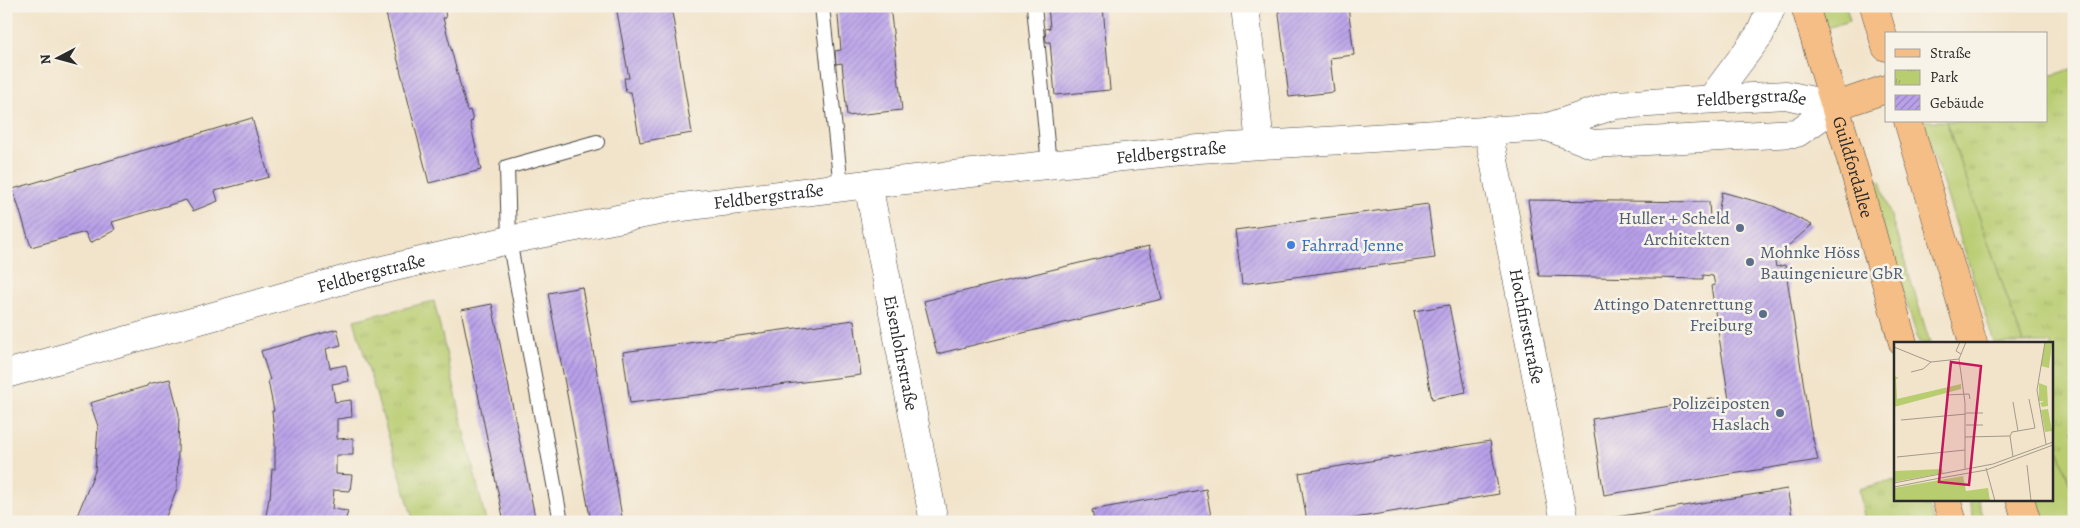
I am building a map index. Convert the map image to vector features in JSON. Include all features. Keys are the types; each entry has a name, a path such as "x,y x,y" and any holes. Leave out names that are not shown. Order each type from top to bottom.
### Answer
{"main road":[{"name":"Guildfordallee","path":"1805,6 1836,106 1903,342"},
{"path":"1874,6 1885,44"},
{"path":"1836,106 1885,89"},
{"path":"1908,122 1973,342"},
{"path":"1946,500 1952,522"},
{"path":"2020,500 2027,522"}],"street":[{"path":"1245,6 1260,144"},
{"path":"1712,98 1760,34 1772,6"},
{"name":"Feldbergstraße","path":"6,374 352,277 509,240 674,208 868,184 1199,149 1548,127 1615,105 1786,95 1836,106"},
{"name":"Feldbergstraße","path":"1548,127 1592,144 1797,133 1836,106"},
{"name":"Hochfirststraße","path":"1488,130 1565,522"},
{"name":"Eisenlohrstraße","path":"868,184 934,522"}],"lane":[{"path":"822,6 841,188"},
{"path":"1034,6 1049,165"},
{"path":"560,522 509,240 507,167 596,142"}],"green space":[{"path":"1816,6 1846,6 1850,21 1823,29"},
{"path":"2074,68 2074,496 2052,431 2052,342 2023,342 1946,122 2048,122 2048,76"},
{"path":"1923,122 1946,122 2023,342 1994,342"},
{"path":"1880,181 1930,342 1919,342 1870,185"},
{"path":"434,301 486,522 414,522 354,320"},
{"path":"2052,431 2074,496 2074,522 2041,522 2034,500 2052,500"},
{"path":"1894,480 1894,500 1927,500 1934,522 1865,522 1859,489"},
{"path":"1968,500 1978,500 1985,522 1975,522"}],"building":[{"path":"384,6 444,6 446,18 443,18 467,111 470,110 473,121 470,122 481,170 429,183"},
{"path":"616,6 671,6 692,133 640,142 631,92 626,92 624,78 629,78"},
{"path":"837,6 890,6 902,110 847,116 842,63 836,64 835,51 841,50"},
{"path":"1048,6 1103,6 1110,90 1055,95 1050,42 1046,42 1045,29 1050,28"},
{"path":"1278,6 1348,6 1354,55 1330,58 1334,92 1289,97"},
{"path":"252,118 269,177 215,191 218,201 193,211 186,200 112,222 115,230 90,243 85,232 31,247 13,189"},
{"path":"1722,192 1773,206 1812,225 1774,258 1776,267 1785,265 1810,426 1818,460 1604,495 1592,419 1718,398 1720,407 1730,406 1711,286 1715,285 1713,276 1703,275 1703,279 1539,276 1528,200 1709,202 1710,218 1717,219"},
{"path":"1428,204 1435,258 1242,284 1235,230"},
{"path":"1149,246 1162,299 937,354 924,301"},
{"path":"582,287 622,517 601,522 591,522 548,293"},
{"path":"492,304 536,522 504,522 461,310"},
{"path":"1449,305 1466,392 1432,399 1414,311"},
{"path":"854,320 861,375 630,403 623,352"},
{"path":"337,329 341,345 326,349 330,368 346,365 349,381 332,384 335,402 351,400 352,417 337,419 337,439 353,438 353,455 336,455 336,474 352,475 350,491 334,490 332,509 348,511 345,522 265,522 270,498 272,469 275,469 275,440 272,411 274,411 268,381 270,380 261,351"},
{"path":"170,379 179,414 177,488 164,522 73,522 95,471 98,426 90,403 147,386 148,384"},
{"path":"1490,441 1499,494 1331,522 1307,522 1299,473"},
{"path":"1206,489 1212,522 1094,522 1092,510"},
{"path":"1787,489 1793,521 1605,522 1604,519"}],"place":[{"name":"Huller + Scheld Architekten","path":"1740,228"},
{"name":"Fahrrad Jenne","path":"1291,245"},
{"name":"Mohnke Höss Bauingenieure GbR","path":"1750,262"},
{"name":"Attingo Datenrettung Freiburg","path":"1763,314"},
{"name":"Polizeiposten Haslach","path":"1780,413"}]}
